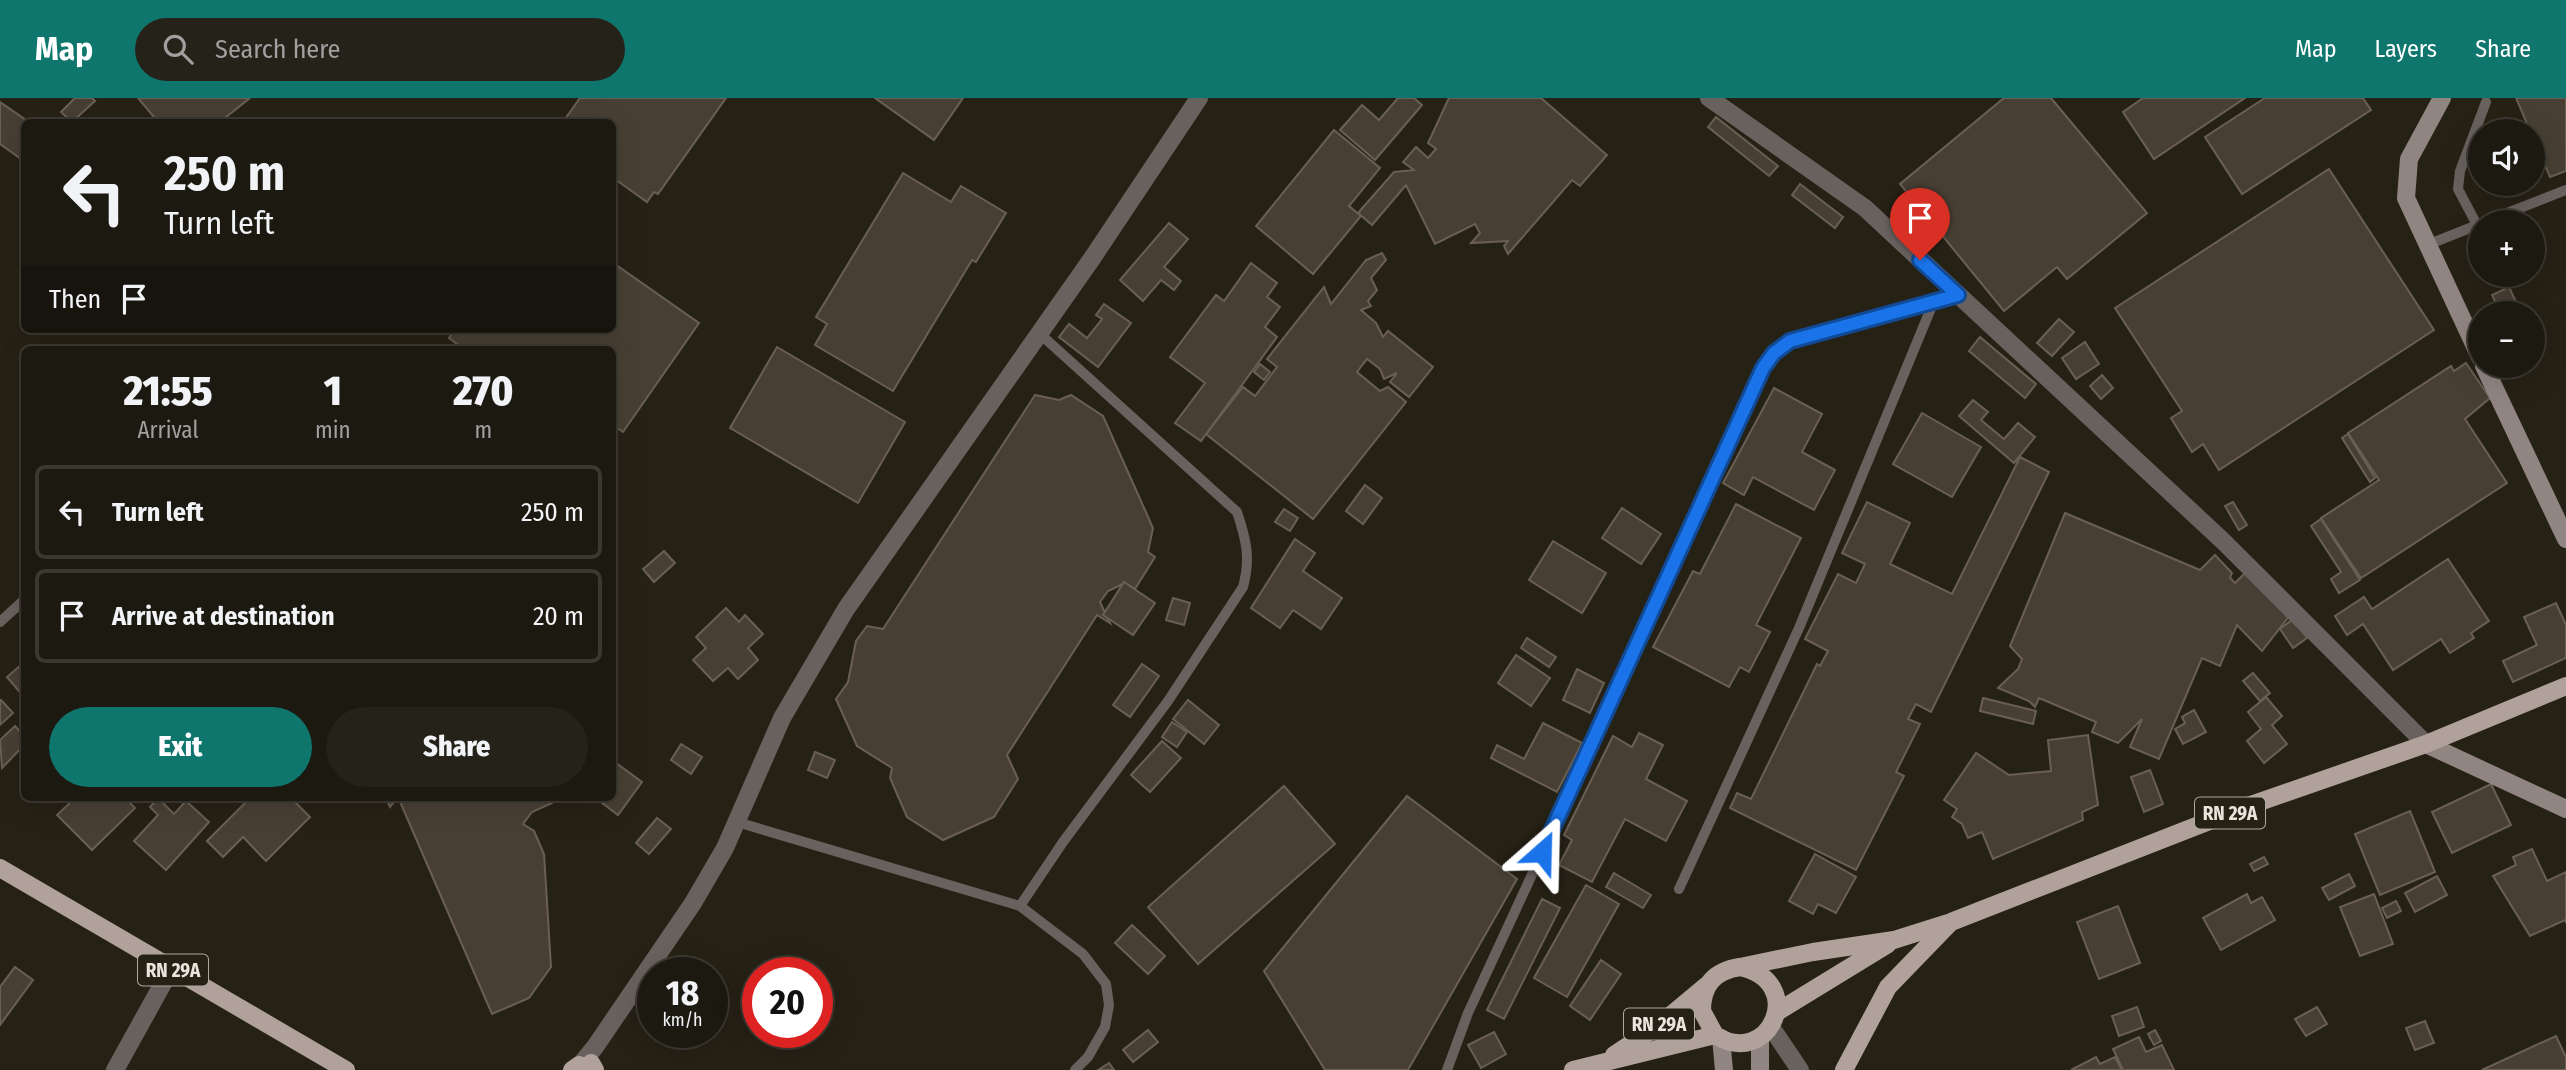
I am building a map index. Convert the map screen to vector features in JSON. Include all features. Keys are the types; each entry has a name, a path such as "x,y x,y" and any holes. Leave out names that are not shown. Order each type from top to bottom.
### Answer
{"main road":[{"path":"2441,98 2416,141 2406,178 2406,198 2468,331"},
{"path":"2490,378 2566,539"},
{"name":"RN 29A","path":"1740,967 1813,951 1894,940 1951,922 2245,807 2426,744 2566,687"},
{"path":"2426,744 2566,809"},
{"name":"RN 29A","path":"0,868 346,1070"},
{"path":"1844,1070 1888,987 1951,922"},
{"name":"RN 29A","path":"1769,1025 1894,940"},
{"path":"1724,1070 1718,1037 1702,1012 1707,985 1716,975 1740,967 1764,977 1773,987 1760,1070"},
{"name":"RN 29A","path":"1609,1059 1658,1026 1707,985"},
{"path":"1718,1037 1747,1043 1769,1025"},
{"name":"RN 29A","path":"1573,1070 1609,1059 1718,1037"}],"street":[{"path":"585,1065 693,902 737,822 782,718 846,609 1199,98"},
{"path":"1709,98 1865,208 2224,542 2426,744"},
{"path":"115,1070 171,969"},
{"path":"1769,1025 1800,1070"}],"lane":[{"path":"2471,210 2458,189 2460,171 2486,102"},
{"path":"2515,210 2566,190"},
{"path":"2427,244 2468,229"},
{"path":"1447,1070 1474,1000 1731,444 1763,368 1774,353 1790,341 1958,295"},
{"path":"1679,889 1799,628 1934,300"},
{"path":"1020,906 1063,842 1168,702 1243,587 1249,567 1248,545 1237,512 1039,333"},
{"path":"0,622 21,603"},
{"path":"737,822 1020,906 1083,954 1107,984 1109,1005 1105,1027 1088,1057 1075,1070"}],"building":[{"path":"75,98 92,98 95,101 75,119 69,119 61,112"},
{"path":"138,98 250,98 224,119 156,119"},
{"path":"580,98 726,98 658,194 654,192 647,202 616,180 616,119 565,119"},
{"path":"875,98 963,98 934,140"},
{"path":"1398,98 1414,98 1422,105 1375,160 1340,130 1362,105 1379,120"},
{"path":"1449,98 1541,98 1607,155 1580,186 1572,180 1508,254 1504,246 1508,241 1471,243 1480,233 1475,224 1435,244 1406,185 1372,225 1358,213 1394,172 1414,170 1403,162 1416,147 1428,158 1436,149 1428,143"},
{"path":"2004,98 2051,98 2147,213 2067,279 2057,267 2004,311 1900,184"},
{"path":"2143,98 2245,98 2154,159 2123,112"},
{"path":"2265,98 2363,98 2371,110 2242,194 2205,137"},
{"path":"2516,98 2566,98 2566,171 2550,177 2545,165 2545,119 2525,119"},
{"path":"0,102 25,119 21,119 21,159 0,144"},
{"path":"1716,117 1778,166 1769,176 1708,127"},
{"path":"1334,130 1380,168 1349,206 1361,216 1313,274 1256,226"},
{"path":"2329,169 2434,330 2219,470 2203,444 2192,452 2171,418 2182,411 2115,308"},
{"path":"903,173 951,202 961,186 1006,213 976,262 972,260 893,391 815,345 827,324 816,317"},
{"path":"1800,184 1843,217 1835,228 1792,195"},
{"path":"1169,223 1188,239 1164,267 1181,281 1174,290 1161,280 1143,301 1120,280"},
{"path":"1382,253 1386,260 1371,278 1377,290 1368,301 1371,306 1361,310 1376,323 1383,337 1388,331 1433,367 1409,397 1390,382 1397,373 1384,379 1380,369 1367,359 1357,372 1380,391 1388,387 1406,402 1313,519 1206,434 1243,387 1255,396 1277,367 1267,359 1324,287 1331,304 1366,260"},
{"path":"1251,263 1277,283 1267,297 1280,307 1265,327 1277,337 1201,441 1175,423 1205,383 1170,357 1216,295 1224,301"},
{"path":"616,265 699,323 623,432 616,428 616,346 460,346 449,338 452,333 616,333"},
{"path":"2509,287 2516,301 2495,301 2492,295"},
{"path":"1104,304 1131,323 1098,367 1059,337 1069,324 1087,338 1102,319 1096,315"},
{"path":"2059,319 2074,332 2052,356 2037,343"},
{"path":"1980,337 2036,384 2025,398 1969,351"},
{"path":"2085,342 2099,364 2076,379 2062,358"},
{"path":"777,347 905,422 858,503 730,428"},
{"path":"2466,363 2468,378 2476,378 2490,398 2465,419 2507,483 2361,578 2321,518 2379,480 2348,433 2451,366 2454,371"},
{"path":"1260,364 1270,372 1264,380 1254,372"},
{"path":"2102,375 2113,388 2101,399 2090,386"},
{"path":"1774,388 1822,414 1802,452 1835,470 1814,510 1753,477 1744,495 1723,483"},
{"path":"1035,395 1059,400 1071,395 1103,416 1153,528 1148,552 1155,557 1135,589 1125,583 1108,591 1100,602 1110,623 1097,615 1007,755 1018,779 994,817 943,840 907,817 890,778 892,768 857,746 836,699 848,682 856,641 867,626 883,629"},
{"path":"1973,400 1988,412 1981,420 2004,439 2018,423 2035,437 2014,463 1959,416"},
{"path":"1922,413 1981,447 1952,497 1893,464"},
{"path":"2348,434 2375,478 2370,482 2342,438"},
{"path":"2020,457 2049,472 1931,712 1916,704 1908,719 1920,724 1896,772 1904,776 1856,870 1730,808 1737,793 1751,799 1817,664 1820,666 1828,651 1805,639 1838,574 1856,583 1865,564 1842,553 1867,502 1910,523 1890,564 1952,594"},
{"path":"1365,485 1382,498 1363,524 1346,511"},
{"path":"2233,502 2247,525 2239,530 2225,506"},
{"path":"1736,504 1801,538 1756,625 1770,632 1749,672 1740,667 1729,687 1653,647 1693,571 1700,574"},
{"path":"1622,508 1661,534 1641,564 1602,538"},
{"path":"1284,509 1298,518 1290,531 1275,522"},
{"path":"2065,513 2200,570 2215,555 2232,573 2230,578 2235,583 2247,571 2290,615 2262,651 2237,625 2220,666 2202,658 2159,759 2130,747 2142,719 2118,743 2092,732 2096,722 2039,698 2035,707 2029,701 1998,688 2018,669 2022,659 2010,646"},
{"path":"2321,519 2360,580 2339,593 2331,579 2341,572 2311,526"},
{"path":"1295,539 1315,553 1303,571 1342,598 1321,629 1293,610 1280,628 1251,608"},
{"path":"1553,541 1606,573 1582,613 1529,580"},
{"path":"664,551 675,563 654,582 643,569"},
{"path":"2448,559 2489,621 2471,633 2474,638 2450,653 2441,639 2393,670 2363,624 2347,635 2335,616 2364,597 2372,609"},
{"path":"1124,582 1155,603 1133,635 1103,615"},
{"path":"1173,598 1190,603 1184,625 1166,620"},
{"path":"2556,603 2566,625 2566,658 2513,682 2503,661 2537,645 2524,617"},
{"path":"726,608 739,622 745,615 763,634 748,648 758,660 738,679 728,668 713,681 693,660 706,648 696,637"},
{"path":"2293,619 2307,638 2293,648 2280,629"},
{"path":"1527,638 1556,657 1549,667 1521,648"},
{"path":"1516,655 1550,678 1531,706 1498,683"},
{"path":"1142,664 1159,676 1130,717 1113,705"},
{"path":"21,665 21,693 7,677"},
{"path":"1577,669 1604,683 1590,713 1563,700"},
{"path":"2253,673 2270,693 2260,701 2243,681"},
{"path":"2266,697 2282,716 2272,725 2287,744 2264,763 2247,741 2261,729 2248,712"},
{"path":"1983,698 2036,711 2033,724 1980,711"},
{"path":"1188,700 1219,725 1204,744 1173,719"},
{"path":"0,701 13,713 0,725"},
{"path":"2194,710 2206,732 2183,744 2175,729 2185,723 2182,717"},
{"path":"1172,722 1187,732 1177,747 1162,737"},
{"path":"1543,723 1582,743 1557,792 1491,758 1497,745 1524,759"},
{"path":"15,726 21,733 21,748 2,768 0,740"},
{"path":"1639,733 1663,745 1646,779 1687,801 1666,841 1625,819 1592,882 1559,865 1572,840 1564,835 1613,736 1632,747"},
{"path":"2088,735 2098,805 2082,812 2083,820 1993,859 1982,832 1968,838 1962,824 1952,817 1957,809 1944,800 1976,753 2009,775 2051,771 2048,740"},
{"path":"1162,741 1181,758 1150,792 1131,775"},
{"path":"681,744 702,757 691,774 671,760"},
{"path":"815,752 835,760 827,778 808,770"},
{"path":"616,763 642,782 618,815 599,801 616,801"},
{"path":"2150,770 2163,804 2144,812 2131,777"},
{"path":"2491,784 2511,825 2452,853 2432,812"},
{"path":"1284,786 1335,844 1198,964 1148,907"},
{"path":"1407,796 1517,879 1408,1070 1325,1070 1264,971"},
{"path":"72,801 128,801 135,808 92,850 57,815"},
{"path":"155,801 161,801 174,814 186,801 209,822 166,870 134,841 158,815 150,807"},
{"path":"247,801 294,801 310,817 266,861 243,837 223,857 207,841"},
{"path":"403,801 551,801 552,803 532,812 523,824 534,831 544,854 551,967 529,998 492,1014 401,804"},
{"path":"2410,811 2435,872 2380,895 2355,834"},
{"path":"657,818 671,829 649,854 636,843"},
{"path":"2532,849 2547,881 2566,872 2566,923 2565,920 2530,936 2493,876 2516,865 2513,857"},
{"path":"1815,854 1856,877 1836,913 1818,904 1813,914 1789,901"},
{"path":"2264,857 2268,864 2254,871 2250,864"},
{"path":"1614,873 1651,895 1643,908 1606,887"},
{"path":"2349,874 2355,886 2329,900 2322,888"},
{"path":"2437,876 2447,895 2415,912 2405,893"},
{"path":"1586,885 1619,904 1567,997 1534,978"},
{"path":"2247,894 2251,903 2262,897 2275,920 2221,950 2203,918"},
{"path":"2374,894 2393,944 2360,956 2340,907"},
{"path":"1542,899 1560,908 1504,1019 1487,1010"},
{"path":"2396,901 2401,911 2387,918 2382,908"},
{"path":"2118,906 2140,963 2099,979 2077,922"},
{"path":"1132,925 1165,956 1148,974 1115,943"},
{"path":"1601,960 1621,974 1590,1020 1570,1006"},
{"path":"15,967 33,980 0,1025 0,987"},
{"path":"2137,1007 2144,1027 2119,1036 2112,1016"},
{"path":"2317,1007 2327,1024 2306,1036 2295,1019"},
{"path":"2425,1021 2434,1043 2415,1050 2406,1028"},
{"path":"1148,1030 1158,1042 1133,1062 1123,1050"},
{"path":"2155,1030 2161,1041 2154,1045 2148,1034"},
{"path":"1494,1032 1506,1054 1481,1068 1468,1045"},
{"path":"2556,1036 2566,1057 2566,1070 2482,1070"},
{"path":"2139,1037 2146,1052 2162,1045 2174,1070 2123,1070 2113,1049"},
{"path":"2096,1057 2100,1064 2115,1057 2122,1070 2071,1070"},
{"path":"1109,1063 1114,1070 1098,1070"}],"route":[{"path":"1542,852 1731,444 1763,368 1774,353 1790,341 1841,324 1958,295 1920,260"}]}
